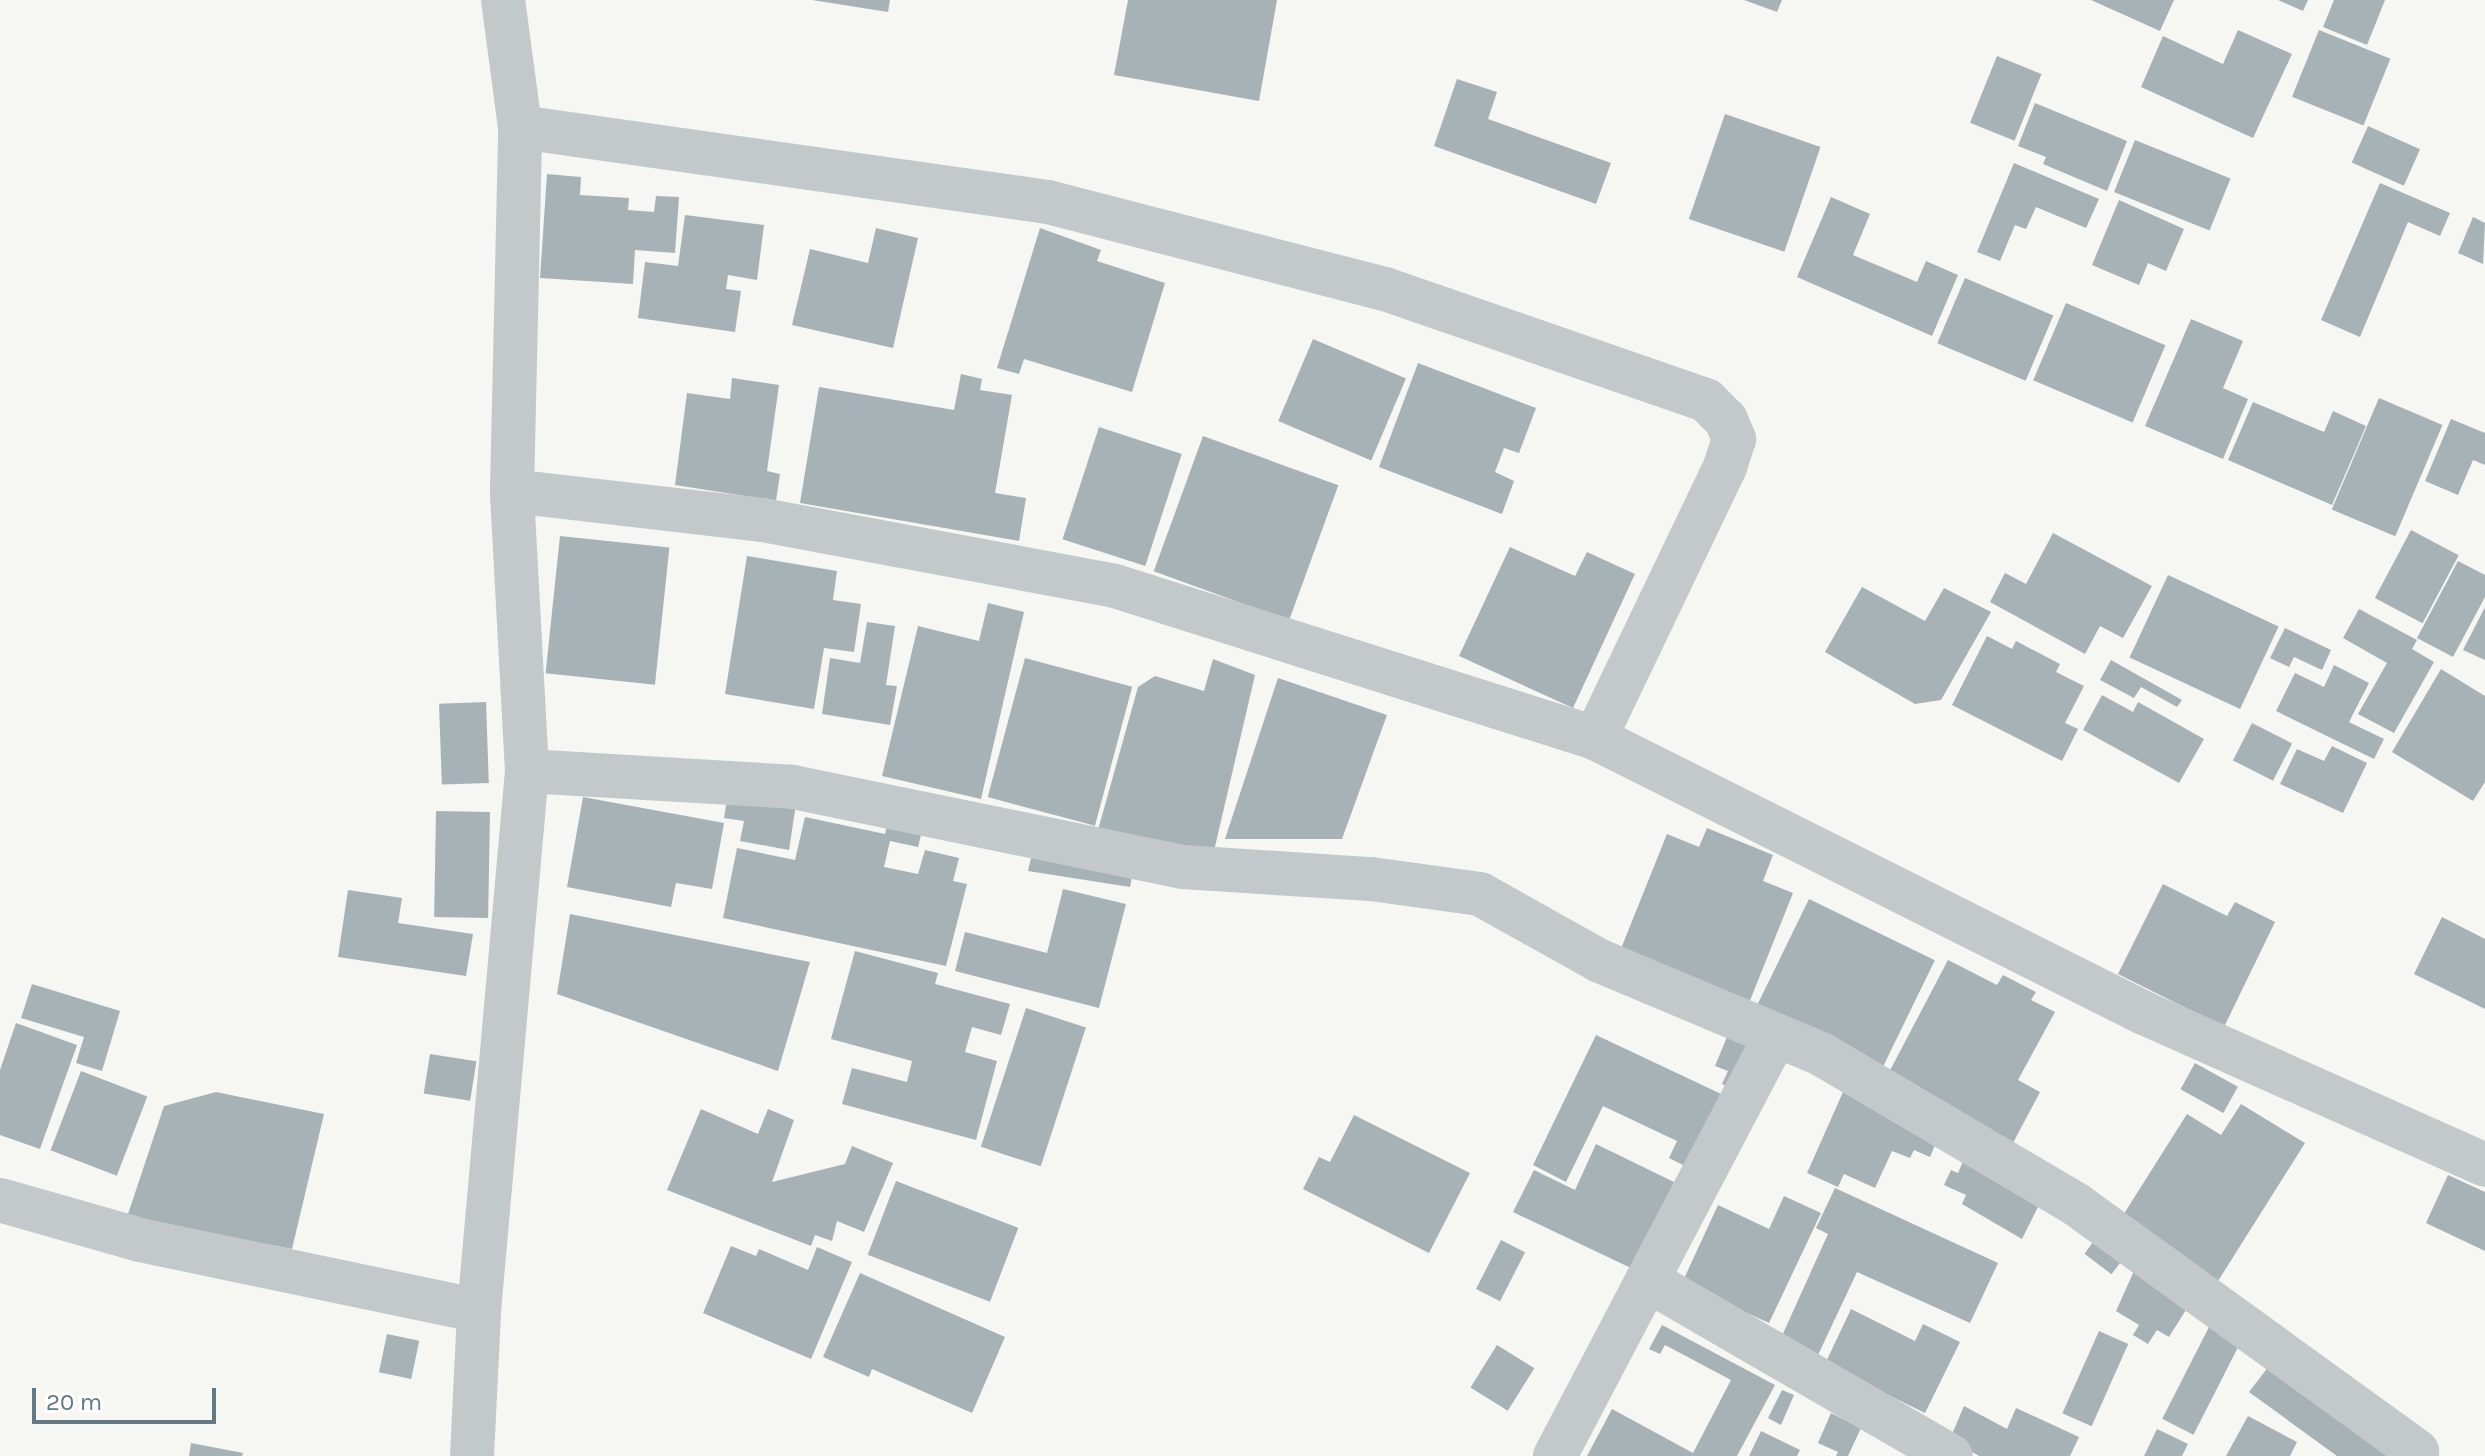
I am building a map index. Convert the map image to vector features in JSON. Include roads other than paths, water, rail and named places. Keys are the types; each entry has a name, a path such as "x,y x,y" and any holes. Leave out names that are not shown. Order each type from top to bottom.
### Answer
{"street":[{"path":"472,1456 479,1311 527,771 512,491 520,127 503,0"},
{"path":"520,127 1048,202 1385,289 1706,400 1726,420 1734,439 1725,467 1595,738"},
{"path":"512,491 763,520 1115,586 1595,738 2144,1013 2485,1165"},
{"path":"527,771 793,787 1183,867 1371,879 1480,894 1600,961 1821,1054 2077,1205 2417,1451"},
{"path":"1555,1456 1776,1035"},
{"path":"0,1200 140,1240 479,1311"},
{"path":"1647,1280 1951,1456"}]}
